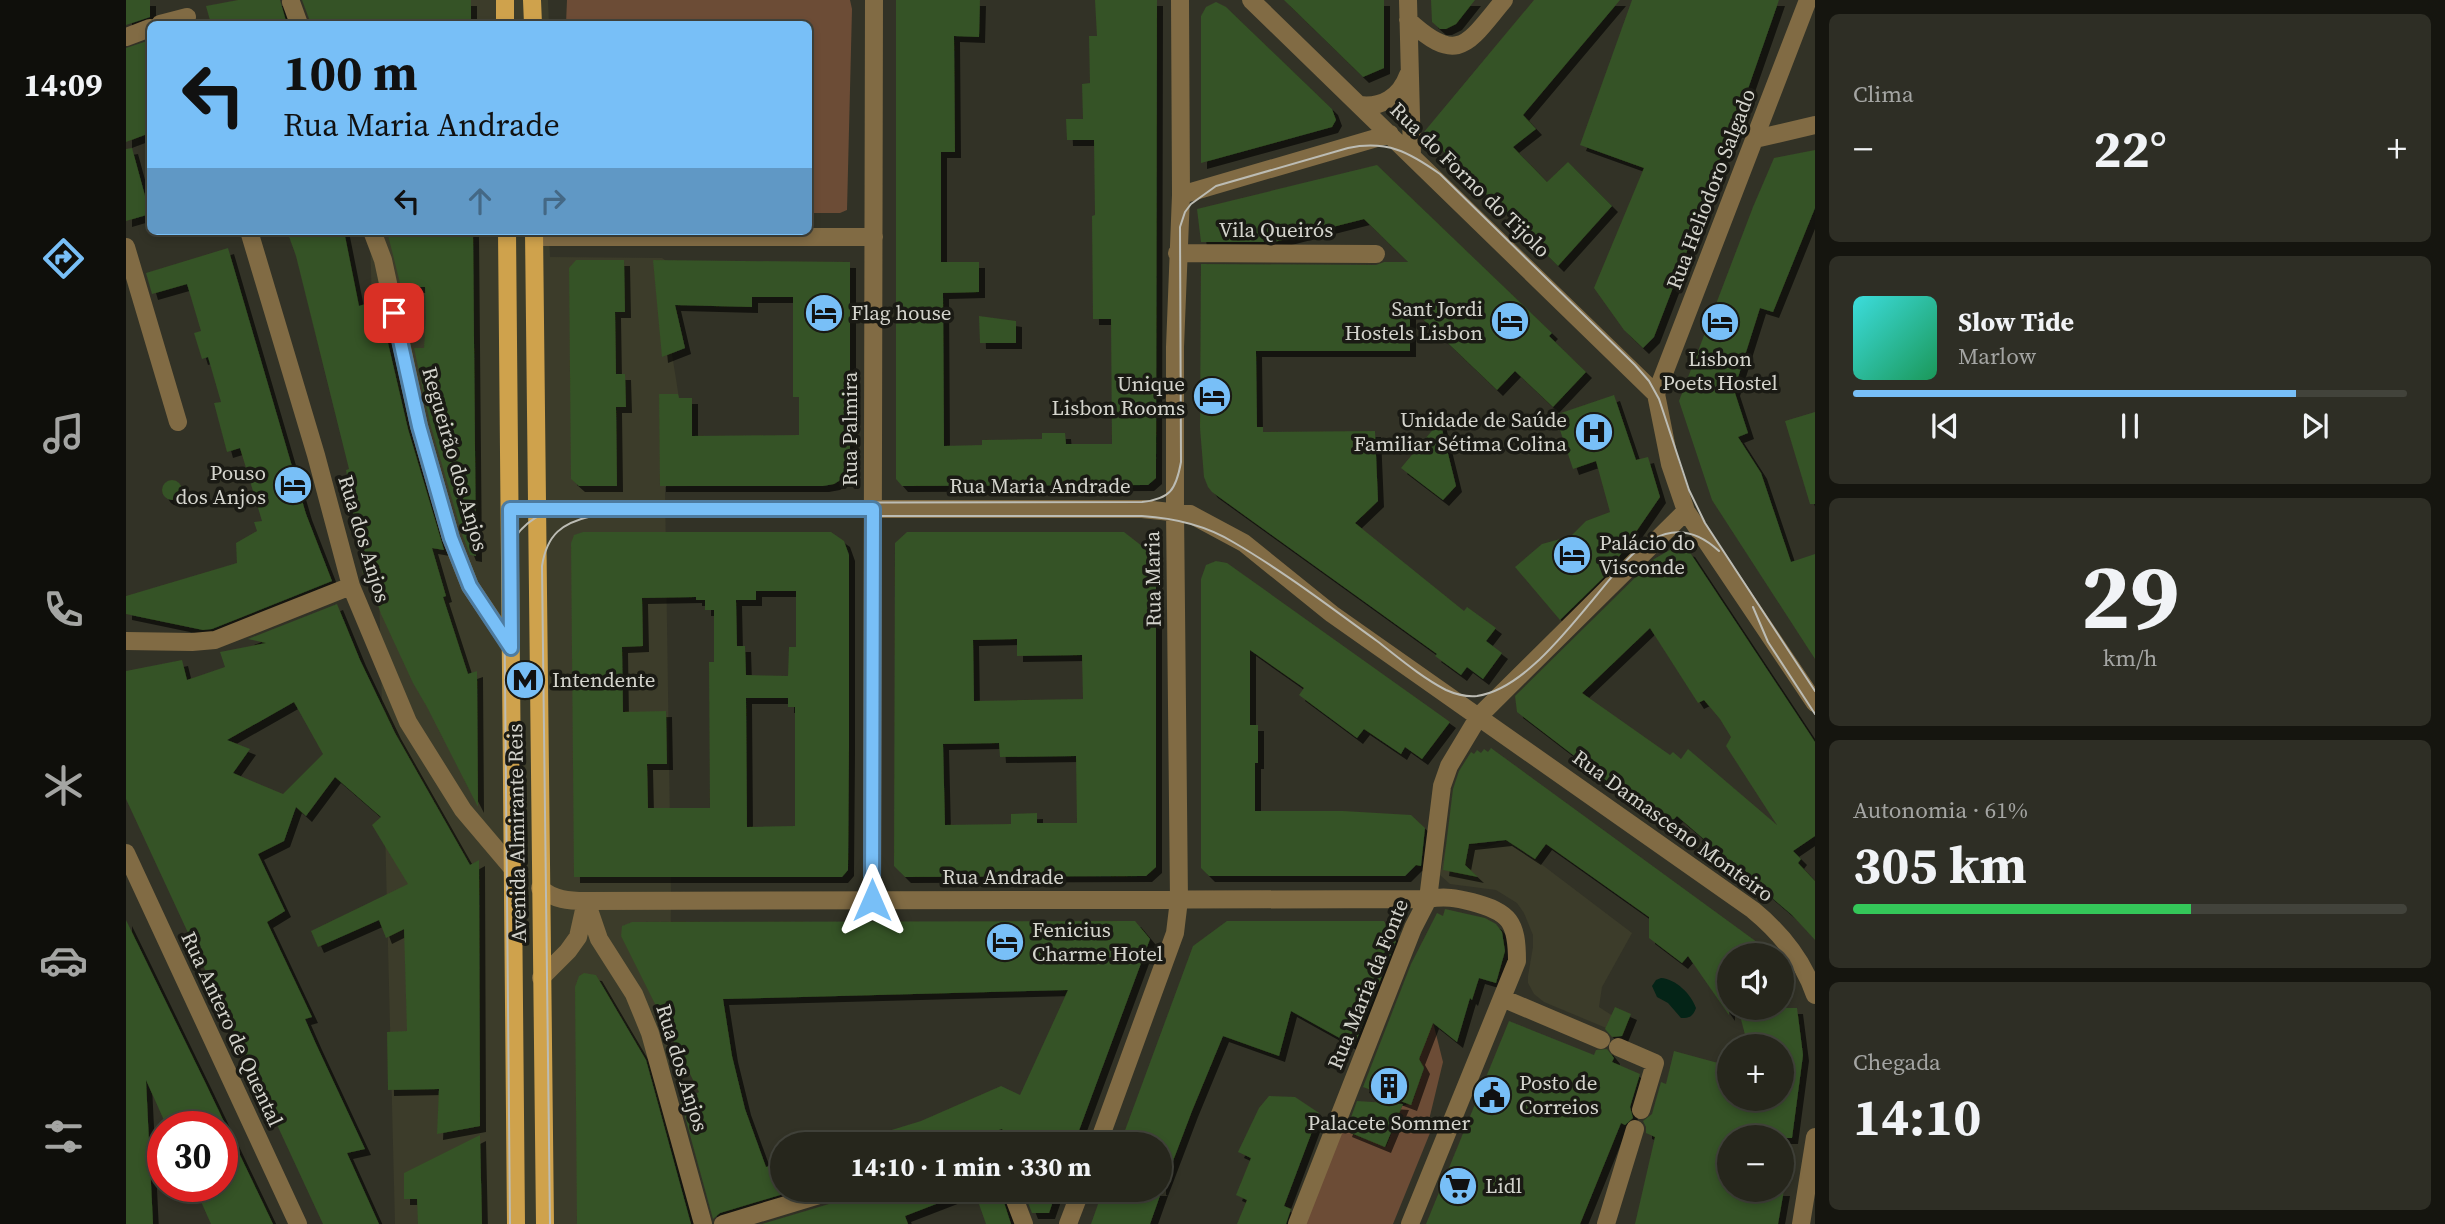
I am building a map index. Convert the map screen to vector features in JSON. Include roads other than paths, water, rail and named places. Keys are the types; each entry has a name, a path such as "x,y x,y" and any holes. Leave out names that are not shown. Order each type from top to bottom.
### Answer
{"main road":[{"path":"505,0 505,21"},
{"path":"532,0 533,21"},
{"name":"Avenida Almirante Reis","path":"507,235 516,1224"},
{"name":"Avenida Almirante Reis","path":"534,235 545,1224"},
{"path":"510,509 537,509"},
{"path":"513,869 540,888"}],"street":[{"name":"Rua Palmira","path":"872,900 874,0"},
{"name":"Rua Maria","path":"1102,1132 1175,933 1179,900 1175,511 1177,253 1181,195 1180,0"},
{"name":"Rua do Forno do Tijolo","path":"1251,0 1656,394"},
{"path":"1408,0 1412,155"},
{"path":"1408,20 1432,40 1457,46 1472,39 1504,0"},
{"name":"Rua Heliodoro Salgado","path":"1656,394 1808,0"},
{"path":"291,2 298,21"},
{"path":"168,21 186,14"},
{"path":"126,37 147,29"},
{"path":"1359,105 1379,105 1388,101 1398,94 1409,73"},
{"path":"1755,139 1815,125"},
{"path":"1181,195 1390,134"},
{"name":"Rua dos Anjos","path":"250,235 316,455 351,586 408,722 463,810 513,869"},
{"name":"Regueirão dos Anjos","path":"374,235 383,260 419,426 451,538 470,586 511,648"},
{"path":"647,235 874,237"},
{"path":"126,247 178,422"},
{"name":"Vila Queirós","path":"1177,253 1376,254"},
{"path":"1656,394 1671,464 1686,511 1815,703"},
{"name":"Rua Maria Andrade","path":"537,509 1142,509 1190,514 1244,543 1332,614 1479,716"},
{"name":"Rua Maria da Fonte","path":"1297,1224 1413,928 1428,899 1442,786 1449,766 1479,716 1686,511"},
{"path":"126,641 215,640 351,586"},
{"name":"Rua Damasceno Monteiro","path":"1479,716 1753,910 1787,942 1800,962 1815,995"},
{"name":"Rua Antero de Quental","path":"126,853 298,1224"},
{"path":"540,888 565,901 586,901 578,937 541,978"},
{"name":"Rua Andrade","path":"586,901 1428,899 1447,896 1497,908 1512,924 1517,942 1517,961 1410,1224"},
{"name":"Rua dos Anjos","path":"586,901 598,936 634,994 650,1032 703,1224"},
{"path":"578,937 598,936"},
{"path":"1502,998 1601,1040"},
{"path":"1618,1047 1655,1063 1641,1110"},
{"path":"1606,1224 1635,1129"},
{"path":"1801,1224 1815,1137"},
{"path":"723,1224 796,1202"},
{"path":"1016,1202 1024,1224"},
{"path":"1068,1224 1076,1202"}],"tram line":[{"path":"510,1224 504,571 507,556 519,532 538,516 578,503 1142,502 1159,498 1174,486 1181,462 1180,227 1191,204 1216,186 1362,146 1397,150 1440,174 1649,381 1659,399 1689,490 1705,523 1815,691"},
{"path":"550,1224 542,566 552,538 564,526 592,516 1142,516 1177,521 1211,531 1233,542 1306,590 1428,679 1450,691 1473,696 1493,692 1508,684 1538,661 1613,575 1644,545 1661,535 1679,532 1698,537 1719,551"},
{"path":"1753,607 1768,642 1815,714"}],"place":[{"name":"Flag house","path":"824,313"},
{"name":"Sant Jordi Hostels Lisbon","path":"1510,321"},
{"name":"Lisbon Poets Hostel","path":"1720,322"},
{"name":"Unique Lisbon Rooms","path":"1212,396"},
{"name":"Unidade de Saúde Familiar Sétima Colina","path":"1594,432"},
{"name":"Pouso dos Anjos","path":"293,485"},
{"name":"Palácio do Visconde","path":"1572,555"},
{"name":"Intendente","path":"525,680"},
{"name":"Fenicius Charme Hotel","path":"1005,942"},
{"name":"Palacete Sommer","path":"1389,1086"},
{"name":"Posto de Correios","path":"1492,1095"},
{"name":"Lidl","path":"1458,1186"}]}
